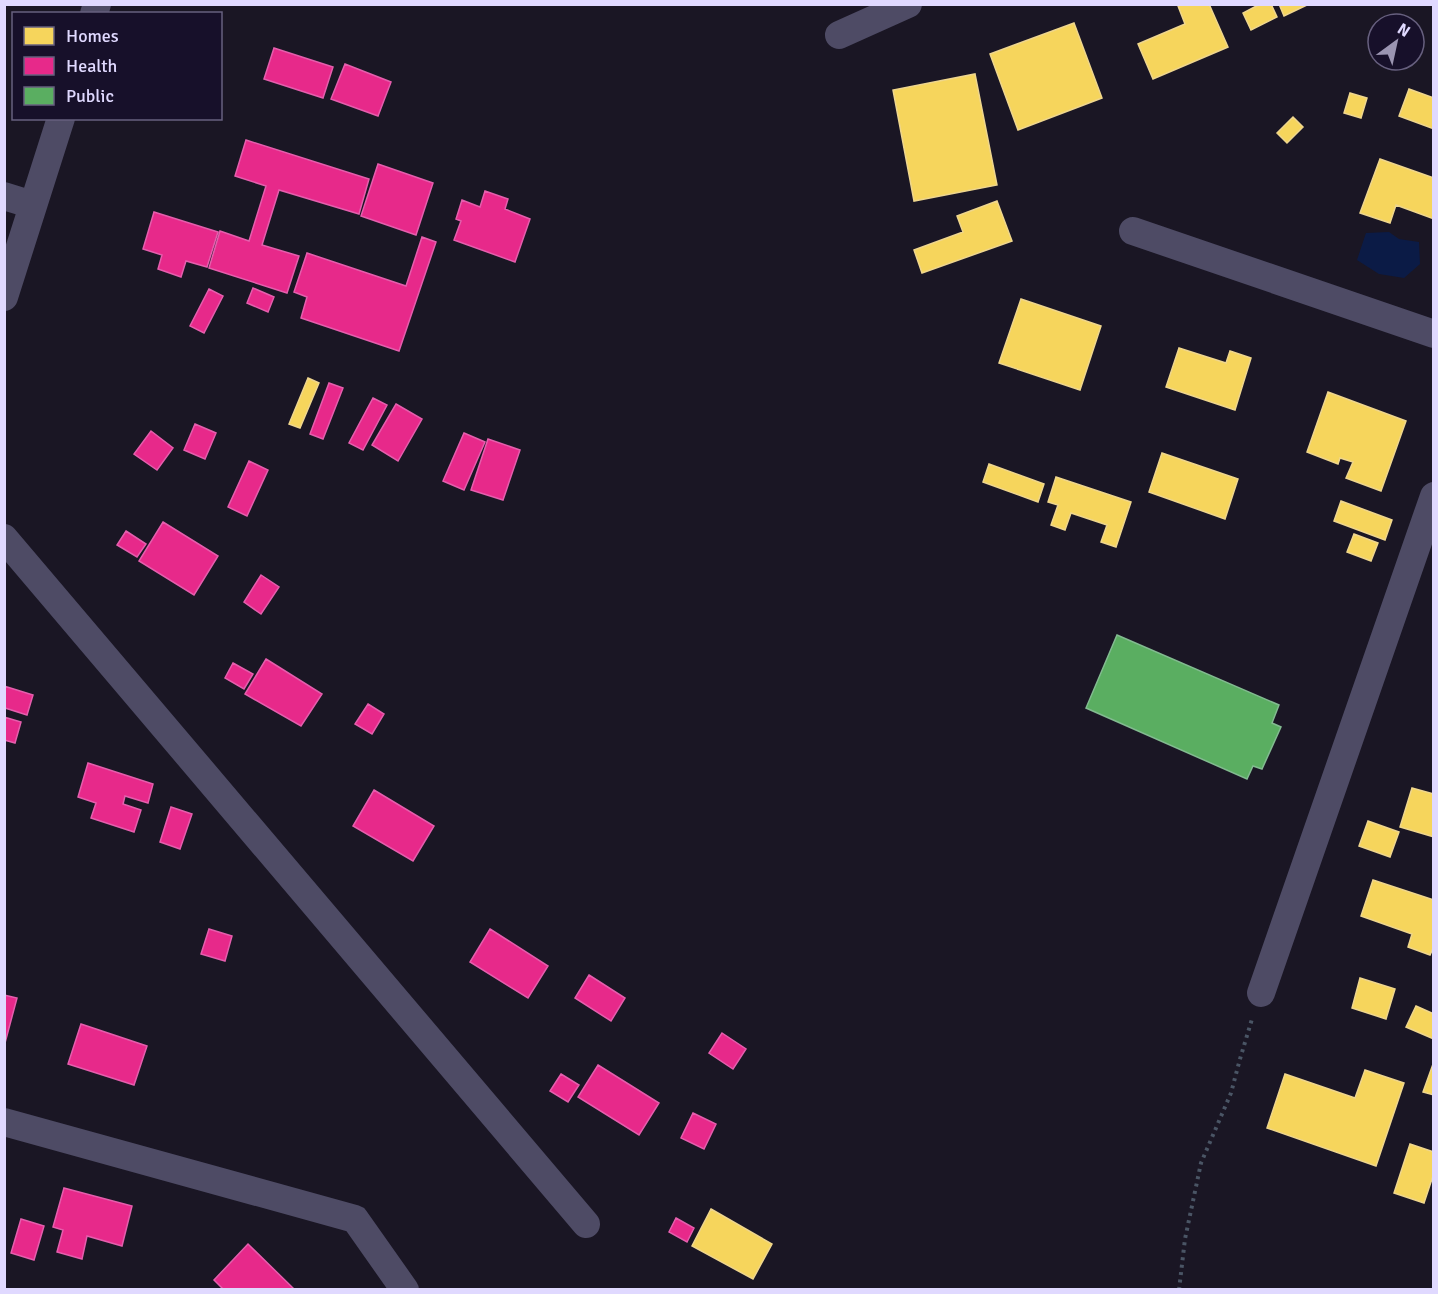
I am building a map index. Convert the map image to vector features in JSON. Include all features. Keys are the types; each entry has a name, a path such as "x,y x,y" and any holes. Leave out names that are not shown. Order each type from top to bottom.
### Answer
{"street":[{"path":"839,35 908,4"},
{"path":"4,297 60,120"},
{"path":"4,196 33,205"},
{"path":"1133,231 1434,334"},
{"path":"1261,993 1434,496"},
{"path":"4,538 585,1224"},
{"path":"4,1122 355,1219 405,1290"}],"path":[{"path":"1179,1290 1185,1239 1201,1163 1231,1093 1261,993"}],"water":[{"path":"1389,232 1399,239 1419,242 1420,264 1404,278 1379,274 1357,260 1366,233"}],"building: Homes":[{"path":"1209,4 1228,47 1153,79 1138,44 1185,24 1178,6"},
{"path":"1260,4 1271,4 1277,17 1251,30 1243,13"},
{"path":"1279,4 1309,4 1284,16"},
{"path":"1074,23 1102,98 1018,130 990,54"},
{"path":"975,74 997,185 914,201 893,90"},
{"path":"1409,89 1434,98 1434,129 1399,116"},
{"path":"1350,93 1367,98 1361,118 1344,113"},
{"path":"1293,117 1303,127 1287,143 1277,133"},
{"path":"1380,159 1434,178 1434,219 1396,205 1390,223 1360,213"},
{"path":"997,201 1012,241 922,273 914,250 963,232 957,216"},
{"path":"1021,299 1101,326 1080,390 999,363"},
{"path":"1179,348 1226,363 1230,351 1251,358 1235,410 1166,387"},
{"path":"308,378 319,383 300,428 289,424"},
{"path":"1328,392 1406,421 1381,491 1346,478 1353,462 1340,458 1338,464 1307,452"},
{"path":"1162,453 1238,479 1225,519 1149,492"},
{"path":"989,464 1044,484 1038,502 983,482"},
{"path":"1056,477 1131,502 1116,547 1101,542 1107,525 1071,513 1065,530 1051,525 1058,505 1048,502"},
{"path":"1341,501 1392,520 1385,540 1334,521"},
{"path":"1354,534 1378,543 1371,561 1347,552"},
{"path":"1412,788 1434,794 1434,837 1400,827"},
{"path":"1368,821 1399,832 1390,857 1359,846"},
{"path":"1373,880 1434,900 1434,946 1430,955 1408,947 1412,934 1361,916"},
{"path":"1360,978 1395,989 1386,1019 1352,1008"},
{"path":"1416,1006 1434,1014 1434,1039 1406,1027"},
{"path":"1434,1065 1434,1095 1423,1092"},
{"path":"1365,1070 1404,1083 1376,1166 1267,1128 1285,1074 1355,1098"},
{"path":"1410,1144 1434,1152 1434,1173 1424,1203 1394,1193"},
{"path":"711,1209 772,1244 753,1279 692,1246"}],"building: Health":[{"path":"274,48 333,67 323,98 264,79"},
{"path":"345,64 391,82 378,116 331,99"},
{"path":"246,140 369,179 359,214 279,190 262,245 299,256 287,293 209,268 220,231 249,241 266,186 235,176"},
{"path":"378,164 433,183 416,235 361,216"},
{"path":"485,191 508,199 505,209 530,219 515,262 454,240 461,221 456,219 462,200 480,207"},
{"path":"154,212 218,232 207,267 186,261 181,277 158,269 162,255 143,249"},
{"path":"422,237 436,242 399,351 301,318 307,297 294,292 307,253 406,286"},
{"path":"253,288 274,297 268,312 247,303"},
{"path":"209,289 223,296 204,333 190,326"},
{"path":"329,383 343,388 323,439 310,434"},
{"path":"373,398 387,405 363,450 349,443"},
{"path":"396,404 422,419 398,461 372,445"},
{"path":"195,424 216,433 205,459 184,450"},
{"path":"151,431 173,448 157,470 134,454"},
{"path":"464,433 485,442 464,490 443,481"},
{"path":"488,439 520,450 503,500 471,490"},
{"path":"249,461 268,470 247,516 228,507"},
{"path":"163,522 218,556 194,595 139,561"},
{"path":"126,531 146,544 137,557 117,545"},
{"path":"261,575 279,587 261,614 244,602"},
{"path":"266,659 322,694 301,726 245,694"},
{"path":"233,663 253,674 244,689 225,678"},
{"path":"4,686 33,695 27,715 5,708 4,710"},
{"path":"368,704 384,714 372,734 355,724"},
{"path":"4,717 21,722 15,743 4,740"},
{"path":"88,763 153,784 148,803 125,796 123,804 141,810 134,832 91,818 96,803 78,797"},
{"path":"374,790 434,826 413,861 353,826"},
{"path":"171,807 192,814 180,849 160,842"},
{"path":"209,929 232,936 225,961 201,954"},
{"path":"490,929 548,966 528,998 470,962"},
{"path":"589,975 625,998 611,1021 575,998"},
{"path":"4,995 17,998 5,1043 4,1043"},
{"path":"81,1024 147,1046 134,1085 68,1064"},
{"path":"722,1033 746,1049 733,1069 709,1053"},
{"path":"598,1065 659,1103 639,1135 578,1097"},
{"path":"561,1074 579,1085 568,1102 550,1091"},
{"path":"693,1113 716,1124 704,1149 681,1138"},
{"path":"64,1188 132,1206 122,1246 87,1236 82,1259 57,1252 63,1230 53,1227"},
{"path":"676,1218 694,1228 687,1242 669,1232"},
{"path":"21,1219 44,1226 34,1260 11,1253"},
{"path":"248,1244 295,1290 224,1290 214,1280"}],"building: Public":[{"path":"1117,635 1279,705 1272,723 1281,727 1262,769 1253,766 1247,779 1086,708"}]}
